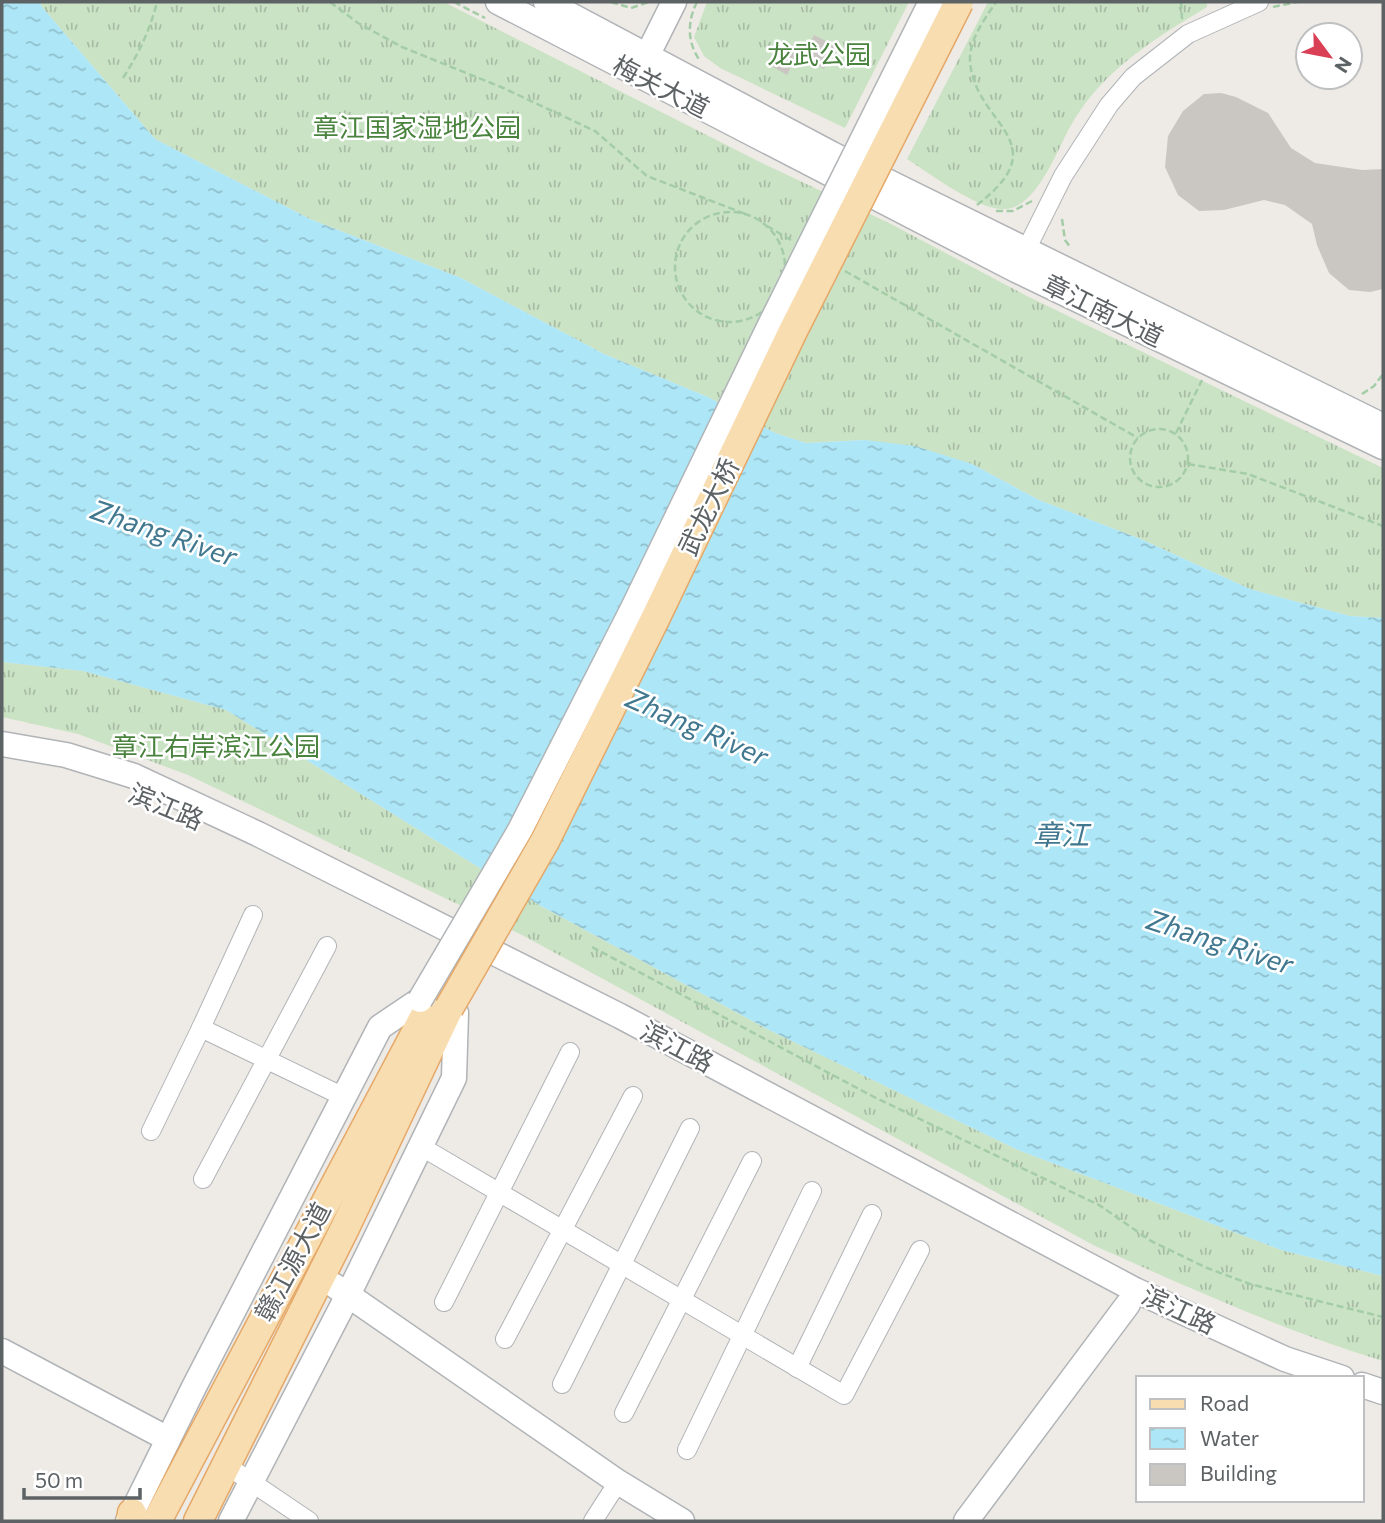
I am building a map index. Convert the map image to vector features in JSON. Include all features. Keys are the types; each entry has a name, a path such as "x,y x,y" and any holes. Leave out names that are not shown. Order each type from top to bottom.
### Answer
{"main road":[{"name":"武龙大桥","path":"439,1006 531,834 778,325 940,2"},
{"name":"武龙大桥","path":"439,1006 545,841 793,331 959,2"},
{"name":"赣江源大道","path":"198,1521 321,1277 439,1006"},
{"name":"赣江源大道","path":"137,1519 439,1006"}],"street":[{"name":"梅关大道","path":"498,2 828,162"},
{"name":"梅关大道","path":"546,2 647,56 828,162"},
{"path":"647,56 674,2"},
{"path":"232,1521 348,1295 454,1078 439,1006 520,830 633,608 931,2"},
{"path":"137,1519 168,1439 380,1027 439,1006 554,842 970,2"},
{"path":"1021,260 1069,166 1109,105 1133,77 1188,34 1265,5"},
{"name":"章江南大道","path":"828,162 1021,260 1382,428"},
{"name":"滨江路","path":"2,744 66,755 134,776 247,828 620,1016 1135,1290 1286,1359 1336,1376"},
{"name":"滨江路","path":"2,758 62,770 118,787 188,815 606,1024 1128,1304 1289,1376"},
{"path":"150,1131 253,915"},
{"path":"203,1180 327,946"},
{"path":"201,1028 344,1097"},
{"path":"444,1302 570,1052"},
{"path":"505,1339 633,1096"},
{"path":"562,1384 690,1128"},
{"path":"420,1146 844,1395 920,1250"},
{"path":"624,1413 752,1161"},
{"path":"687,1450 812,1191"},
{"path":"797,1368 872,1214"},
{"path":"321,1277 618,1482 682,1521"},
{"path":"966,1521 1128,1304"},
{"path":"2,1351 168,1439"},
{"path":"1364,1386 1383,1392"},
{"path":"1364,1402 1383,1408"},
{"path":"226,1465 309,1521"},
{"path":"593,1521 618,1482"}],"path":[{"path":"123,78 149,32 158,2"},
{"path":"330,2 358,23 402,47 501,87 594,131 647,176 748,215 790,239"},
{"path":"611,2 631,8 649,2"},
{"path":"697,2 693,10 690,41 699,61"},
{"path":"996,2 977,32 970,61 975,80 989,109 1007,134 1014,150 1014,158 1002,180 976,206 997,211 1013,211 1026,207 1038,196"},
{"path":"1181,2 1182,25"},
{"path":"1265,5 1297,2"},
{"path":"748,215 726,212 703,219 694,226 680,245 675,268 680,291 694,309 704,316 727,322 739,321 761,313 777,295 785,275 785,264 779,243 767,226"},
{"path":"1062,212 1061,226 1071,249"},
{"path":"837,267 1138,438"},
{"path":"1176,433 1206,374"},
{"path":"1352,396 1363,394 1374,386 1383,374"},
{"path":"1160,428 1176,433 1186,447 1188,464 1185,472 1172,484 1157,487 1142,481 1132,468 1130,460 1133,444 1152,429 1160,428"},
{"path":"1188,464 1248,474 1383,526"},
{"path":"592,947 874,1097 1099,1205 1151,1241 1207,1268 1251,1284 1383,1317"}],"green space":[{"name":"章江国家湿地公园","path":"40,2 444,2 758,161 889,223 1029,297 1383,468 1383,618 1350,616 1250,589 1143,540 1039,500 972,464 865,440 806,443 775,433 708,397 604,354 461,278 310,219 155,139"},
{"name":"龙武公园","path":"707,2 909,2 845,128 720,68 704,56 694,37"},
{"path":"988,2 1207,2 1207,7 1151,42 1101,85 1074,120 1038,186 1018,205 1006,209 995,208 969,198 907,159"},
{"name":"章江右岸滨江公园","path":"2,662 83,671 226,710 541,906 767,1029 1018,1150 1281,1250 1383,1276 1383,1361 1273,1323 1095,1246 522,935 188,775 78,734 2,717"}],"water":[{"name":"章江","path":"2,2 40,2 155,139 310,219 461,278 604,354 708,397 775,433 806,443 865,440 915,446 972,464 1039,500 1143,540 1250,589 1350,616 1383,618 1383,1276 1281,1250 1018,1150 767,1029 541,906 226,710 83,671 2,662"}],"building":[{"path":"814,35 836,46 824,69 803,57"},
{"path":"786,43 800,50 787,75 773,67"},
{"path":"1221,93 1236,97 1268,113 1291,148 1315,163 1362,170 1383,169 1383,289 1370,292 1349,290 1329,273 1317,245 1312,224 1285,205 1264,200 1224,210 1199,211 1178,195 1165,167 1168,136 1183,111 1204,94"}],"water label":[{"name":"Zhang River","path":"164,533"},
{"name":"Zhang River","path":"697,727"},
{"name":"Zhang River","path":"1220,942"}]}
